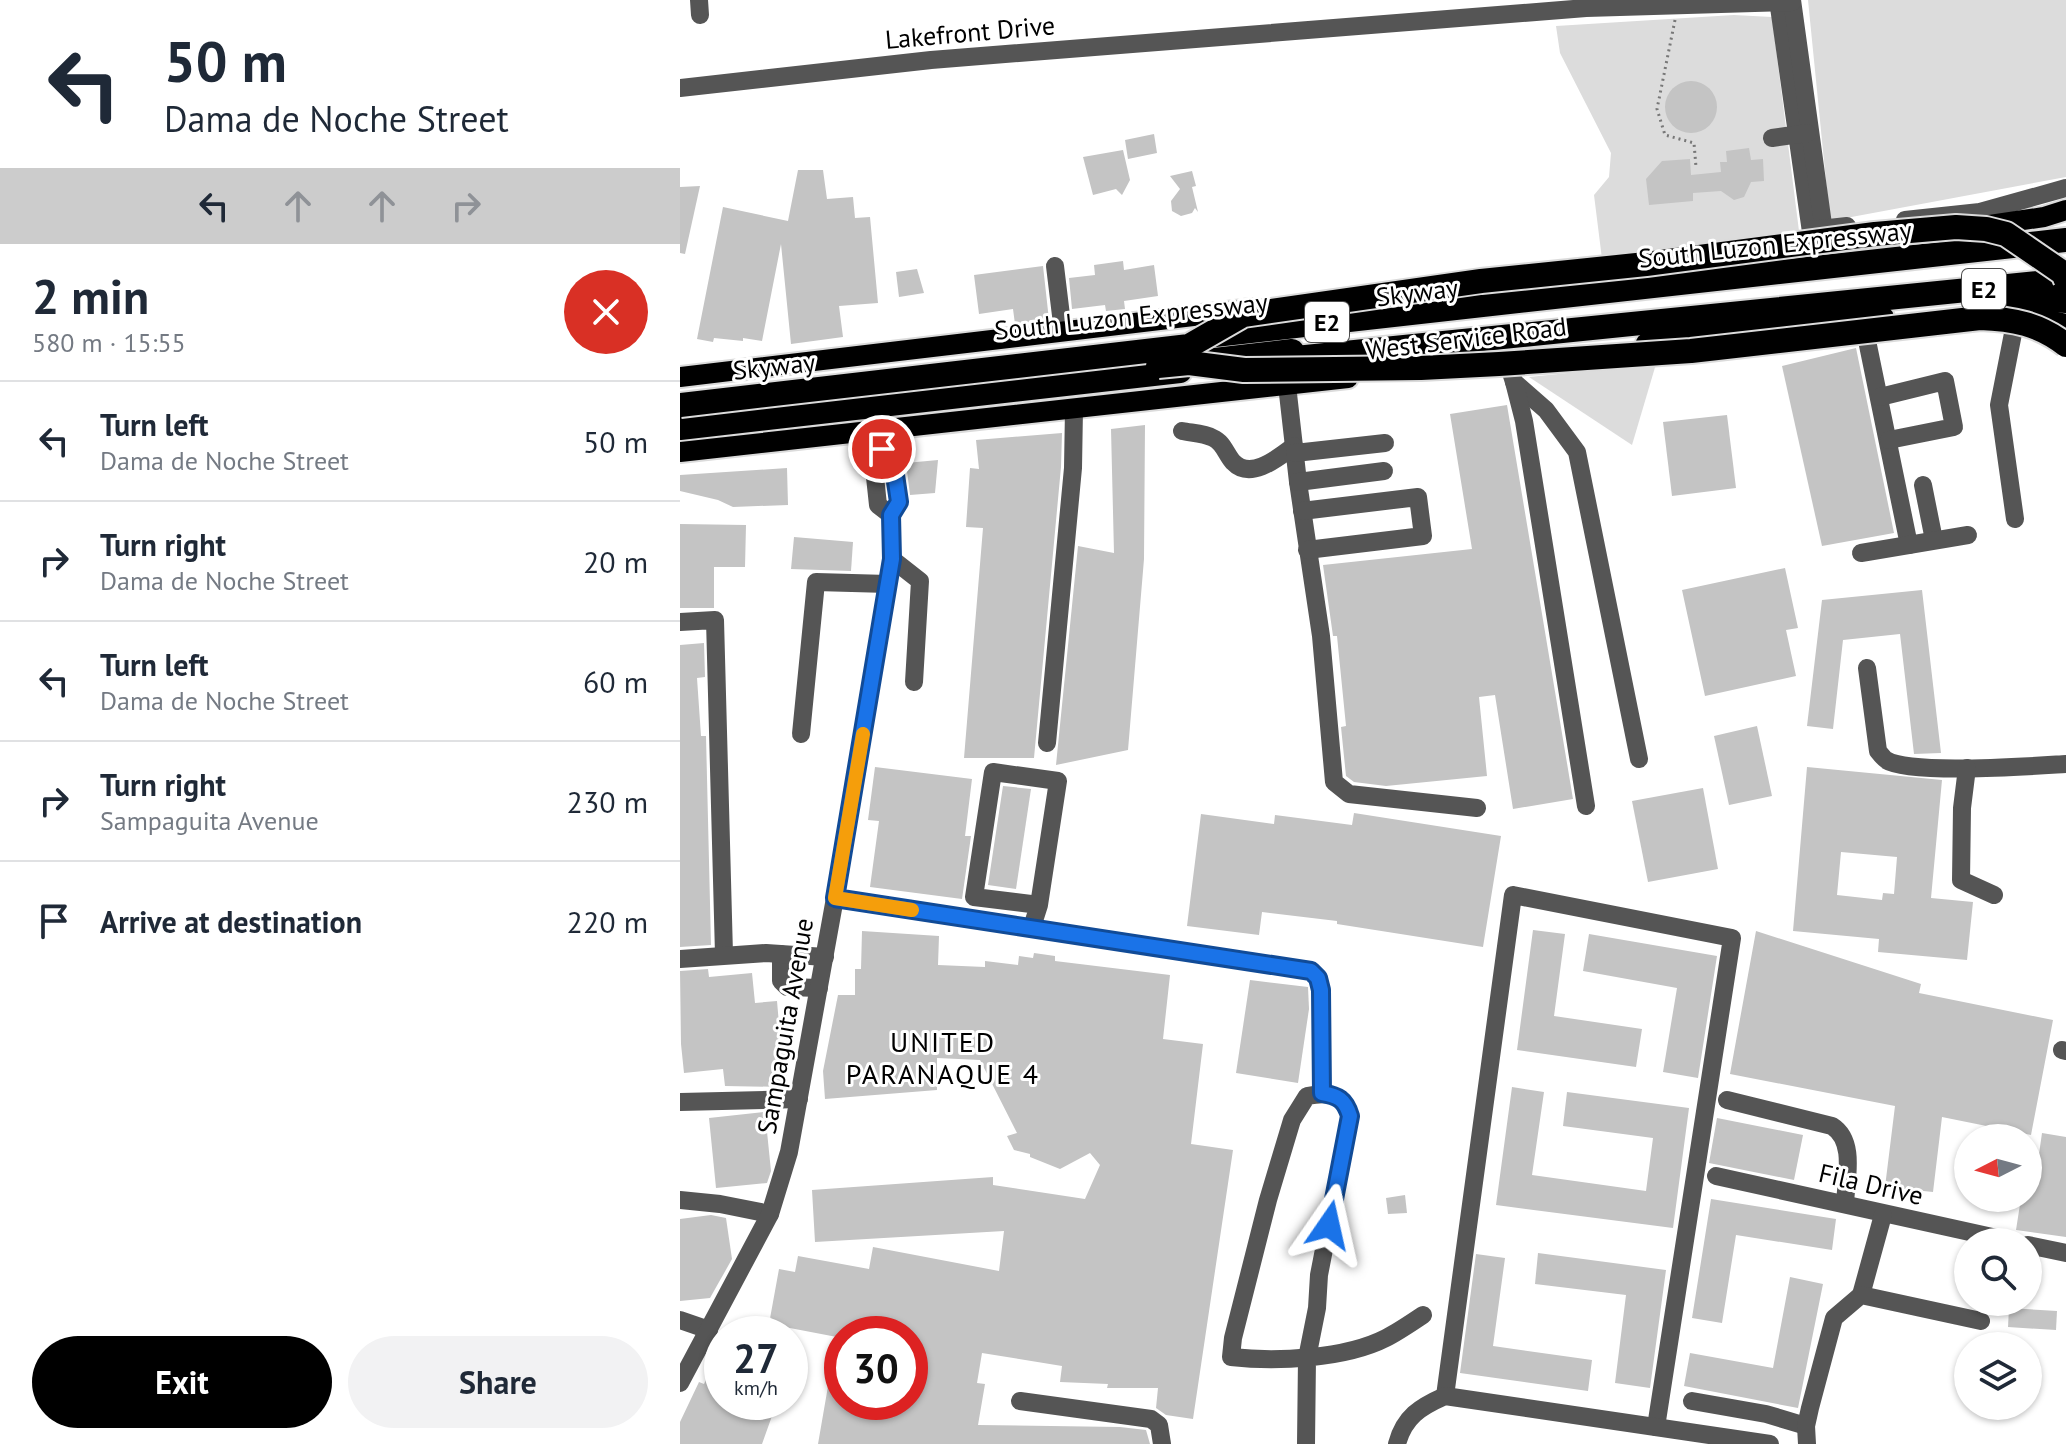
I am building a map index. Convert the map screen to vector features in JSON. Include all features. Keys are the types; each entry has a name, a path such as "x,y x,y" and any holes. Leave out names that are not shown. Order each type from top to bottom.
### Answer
{"highway":[{"path":"1189,355 1243,315 1481,281 1956,227 2006,234 2063,273 2066,280"},
{"path":"1974,250 2066,229"},
{"name":"South Luzon Expressway","path":"680,395 2066,240"},
{"name":"Skyway","path":"680,420 2066,249"},
{"name":"Skyway","path":"680,405 2066,265"},
{"name":"E2","path":"680,428 1114,378 2066,280"},
{"path":"1902,298 2022,297 2066,301"},
{"path":"1189,355 1244,370 1421,368 1706,349 1980,318 2027,323 2066,345"}],"main road":[{"path":"680,377 943,348 1226,311 1652,272 1818,238 1857,242 2016,222 2066,210"},
{"name":"West Service Road","path":"680,452 1862,319 1964,310 2017,313 2066,324"}],"street":[{"name":"Lakefront Drive","path":"680,88 931,60 1586,8 1785,1"},
{"path":"1785,1 1818,238 1980,212 2066,188"},
{"path":"1772,138 1804,134"},
{"path":"1055,266 1063,332"},
{"path":"2015,519 1999,405 2017,313"},
{"path":"1862,319 1909,545"},
{"path":"1110,347 1114,378"},
{"path":"1507,360 1524,421 1586,806"},
{"path":"1880,397 1945,381 1954,427 1889,440"},
{"path":"1514,382 1546,410 1577,452 1639,759"},
{"path":"1287,385 1321,636 1334,782 1349,794 1477,808"},
{"path":"1047,743 1073,468 1074,409"},
{"name":"Sampaguita Avenue","path":"716,1316 770,1214 789,1152 799,1099 892,559 891,515 899,502 895,475 884,468 880,430"},
{"path":"1182,431 1212,437 1236,465 1247,469 1273,461 1294,449 1385,443"},
{"path":"1298,482 1384,471"},
{"path":"1923,485 1934,540"},
{"path":"1302,511 1418,497 1423,536 1307,550"},
{"path":"1861,553 1968,535"},
{"path":"892,559 920,581 914,682"},
{"path":"801,734 816,582 888,584"},
{"path":"680,622 715,620 724,954"},
{"path":"1867,668 1878,751 1886,760 1916,767 2066,764"},
{"path":"1967,768 1962,808 1961,880 1994,895"},
{"path":"1032,927 1039,905 1058,781 993,772 974,897 1039,905"},
{"path":"1445,1396 1513,895 1732,938 1656,1427"},
{"path":"835,898 1311,971 1318,978 1321,990 1322,1093"},
{"path":"680,959 724,954 825,957"},
{"path":"781,954 781,981 787,987 819,988"},
{"path":"1306,1444 1307,1358 1317,1308 1319,1275 1350,1116 1347,1105 1338,1096 1322,1093 1307,1096 1292,1120 1268,1200 1233,1338 1231,1357 1259,1361 1307,1358 1383,1340 1423,1315"},
{"path":"680,1102 799,1099"},
{"path":"1727,1100 1832,1126 1841,1132 1847,1145 1845,1204"},
{"name":"Fila Drive","path":"1716,1176 1954,1230"},
{"path":"680,1200 770,1214"},
{"path":"1692,1401 1766,1414 1807,1435 1834,1318 1861,1295 1883,1215"},
{"path":"2042,1248 2066,1253"},
{"path":"1861,1295 1981,1321"},
{"path":"680,1320 704,1328"},
{"name":"Sampaguita Avenue","path":"680,1383 704,1339"},
{"path":"1397,1444 1401,1427 1416,1410 1445,1396 1770,1444"},
{"path":"1020,1401 1151,1419 1159,1425 1162,1444"}],"path":[{"path":"1679,5 1667,50 1657,109 1665,135 1694,143 1696,167"}],"shaded area":[{"path":"1808,0 2066,0 2066,177 1830,221"},
{"path":"1734,15 1772,17 1800,239 1602,259 1594,195 1609,177 1611,153 1560,53 1556,26"},
{"path":"1656,364 1632,445 1529,377"}],"building":[{"path":"1691,81 1709,89 1717,107 1709,125 1691,133 1673,125 1665,107 1673,89"},
{"path":"1154,134 1157,153 1128,159 1125,140"},
{"path":"1749,148 1751,160 1763,159 1764,181 1751,182 1744,197 1734,200 1721,191 1693,193 1693,201 1649,205 1646,179 1662,161 1690,159 1691,175 1721,172 1720,162 1727,162 1726,151"},
{"path":"1123,150 1130,180 1122,195 1116,189 1093,195 1083,157"},
{"path":"798,170 823,170 827,199 853,197 855,218 870,217 878,303 839,306 843,337 791,344 781,244 762,341 714,338 713,342 697,339 723,207 788,221"},
{"path":"1192,171 1198,212 1195,208 1192,213 1181,216 1172,211 1171,201 1180,189 1170,176"},
{"path":"700,186 685,254 680,253 680,187"},
{"path":"1123,261 1124,270 1154,265 1158,296 1124,301 1125,309 1106,311 1105,305 1072,309 1069,278 1095,275 1094,265"},
{"path":"1043,266 1049,320 1015,324 1013,309 979,314 974,275"},
{"path":"917,269 924,293 899,297 896,272"},
{"path":"1856,348 1894,533 1822,546 1782,366"},
{"path":"1507,405 1573,799 1513,809 1495,695 1479,697 1487,776 1386,786 1354,782 1346,776 1341,727 1346,726 1337,636 1333,636 1323,565 1472,549 1450,414"},
{"path":"1727,415 1736,488 1672,496 1663,422"},
{"path":"1145,425 1144,559 1128,750 1056,765 1078,546 1114,553 1111,429"},
{"path":"1062,433 1034,758 964,758 983,528 966,527 970,468 979,469 976,440"},
{"path":"938,460 935,493 910,495 906,463"},
{"path":"787,468 788,505 733,507 680,491 680,475"},
{"path":"680,524 746,525 745,567 714,567 714,608 680,608"},
{"path":"794,537 853,542 851,571 791,569"},
{"path":"1785,568 1798,628 1786,630 1796,676 1705,696 1682,590"},
{"path":"1922,590 1941,753 1914,754 1900,634 1843,640 1833,729 1807,726 1822,600"},
{"path":"704,643 705,677 697,678 701,736 706,736 711,945 680,947 680,645"},
{"path":"1757,726 1772,796 1729,805 1714,736"},
{"path":"875,767 972,779 965,836 971,836 962,899 870,887 879,821 868,820"},
{"path":"1807,767 1942,780 1931,898 1973,902 1967,960 1878,952 1879,939 1793,931","holes":["1841,852 1897,857 1894,894 1883,893 1882,900 1837,895"]},
{"path":"1003,786 1031,789 1016,889 988,885"},
{"path":"1703,788 1718,869 1648,882 1632,801"},
{"path":"1354,813 1501,836 1483,947 1337,924 1337,921 1262,912 1259,935 1187,926 1201,814 1274,824 1275,815 1352,825"},
{"path":"1533,930 1565,934 1554,1016 1642,1029 1636,1067 1517,1050"},
{"path":"862,931 939,936 938,965 985,967 985,961 1018,965 1019,956 1033,958 1034,953 1055,956 1055,961 1170,975 1163,1039 1203,1044 1191,1144 1233,1150 1193,1419 1166,1415 1156,1408 1158,1388 1107,1388 1108,1384 1060,1382 1062,1366 982,1353 977,1383 985,1384 978,1425 1120,1427 1146,1430 1150,1444 818,1444 824,1409 824,1420 928,1420 928,1316 824,1316 824,1335 808,1331 808,1316 770,1316 779,1269 795,1272 798,1256 869,1269 873,1247 999,1271 1004,1231 815,1242 812,1190 993,1177 993,1185 1085,1199 1100,1165 1090,1153 1060,1169 1030,1157 1030,1154 1014,1150 1007,1136 1017,1133 980,1060 937,1058 937,1090 825,1099 823,1071 838,995 855,995 855,969 861,969"},
{"path":"1756,931 1921,984 1919,993 2053,1020 2033,1124 1977,1124 1942,1117 1933,1192 1885,1187 1895,1106 1730,1074"},
{"path":"1589,934 1717,956 1698,1078 1663,1072 1677,988 1583,971"},
{"path":"708,969 709,977 752,973 755,1003 777,1001 779,1024 796,1023 785,1087 725,1086 723,1069 684,1073 680,971"},
{"path":"1250,980 1308,987 1309,1009 1298,1083 1236,1073"},
{"path":"1512,1087 1544,1092 1532,1175 1646,1191 1653,1138 1563,1126 1567,1092 1689,1108 1673,1228 1496,1205"},
{"path":"765,1112 771,1171 767,1183 716,1188 709,1118"},
{"path":"1717,1118 1803,1135 1794,1180 1709,1163"},
{"path":"2042,1133 2066,1137 2066,1237 2042,1234 2042,1228 2016,1228 2019,1212 2042,1212"},
{"path":"1405,1195 1407,1213 1388,1214 1386,1198"},
{"path":"1711,1199 1836,1219 1832,1250 1736,1235 1722,1323 1692,1318"},
{"path":"711,1215 726,1218 732,1259 710,1298 680,1301 680,1219"},
{"path":"1538,1253 1666,1270 1650,1388 1615,1383 1626,1295 1535,1284"},
{"path":"1476,1254 1505,1258 1493,1346 1592,1360 1588,1391 1460,1373"},
{"path":"1790,1277 1823,1284 1798,1408 1684,1386 1690,1353 1773,1368"},
{"path":"2042,1310 2057,1311 2056,1330 2008,1327 2009,1316 2042,1316"},
{"path":"699,1382 704,1384 704,1420 771,1420 762,1444 680,1444 680,1422"}],"slow traffic":[{"path":"863,734 835,898 912,910"}],"district":[{"name":"UNITED PARANAQUE 4","path":"943,1057"}],"route":[{"path":"882,449 884,468 895,475 899,502 891,515 892,559 835,898 1311,971 1318,978 1321,990 1322,1093 1338,1096 1347,1105 1350,1116 1329,1225"}]}
